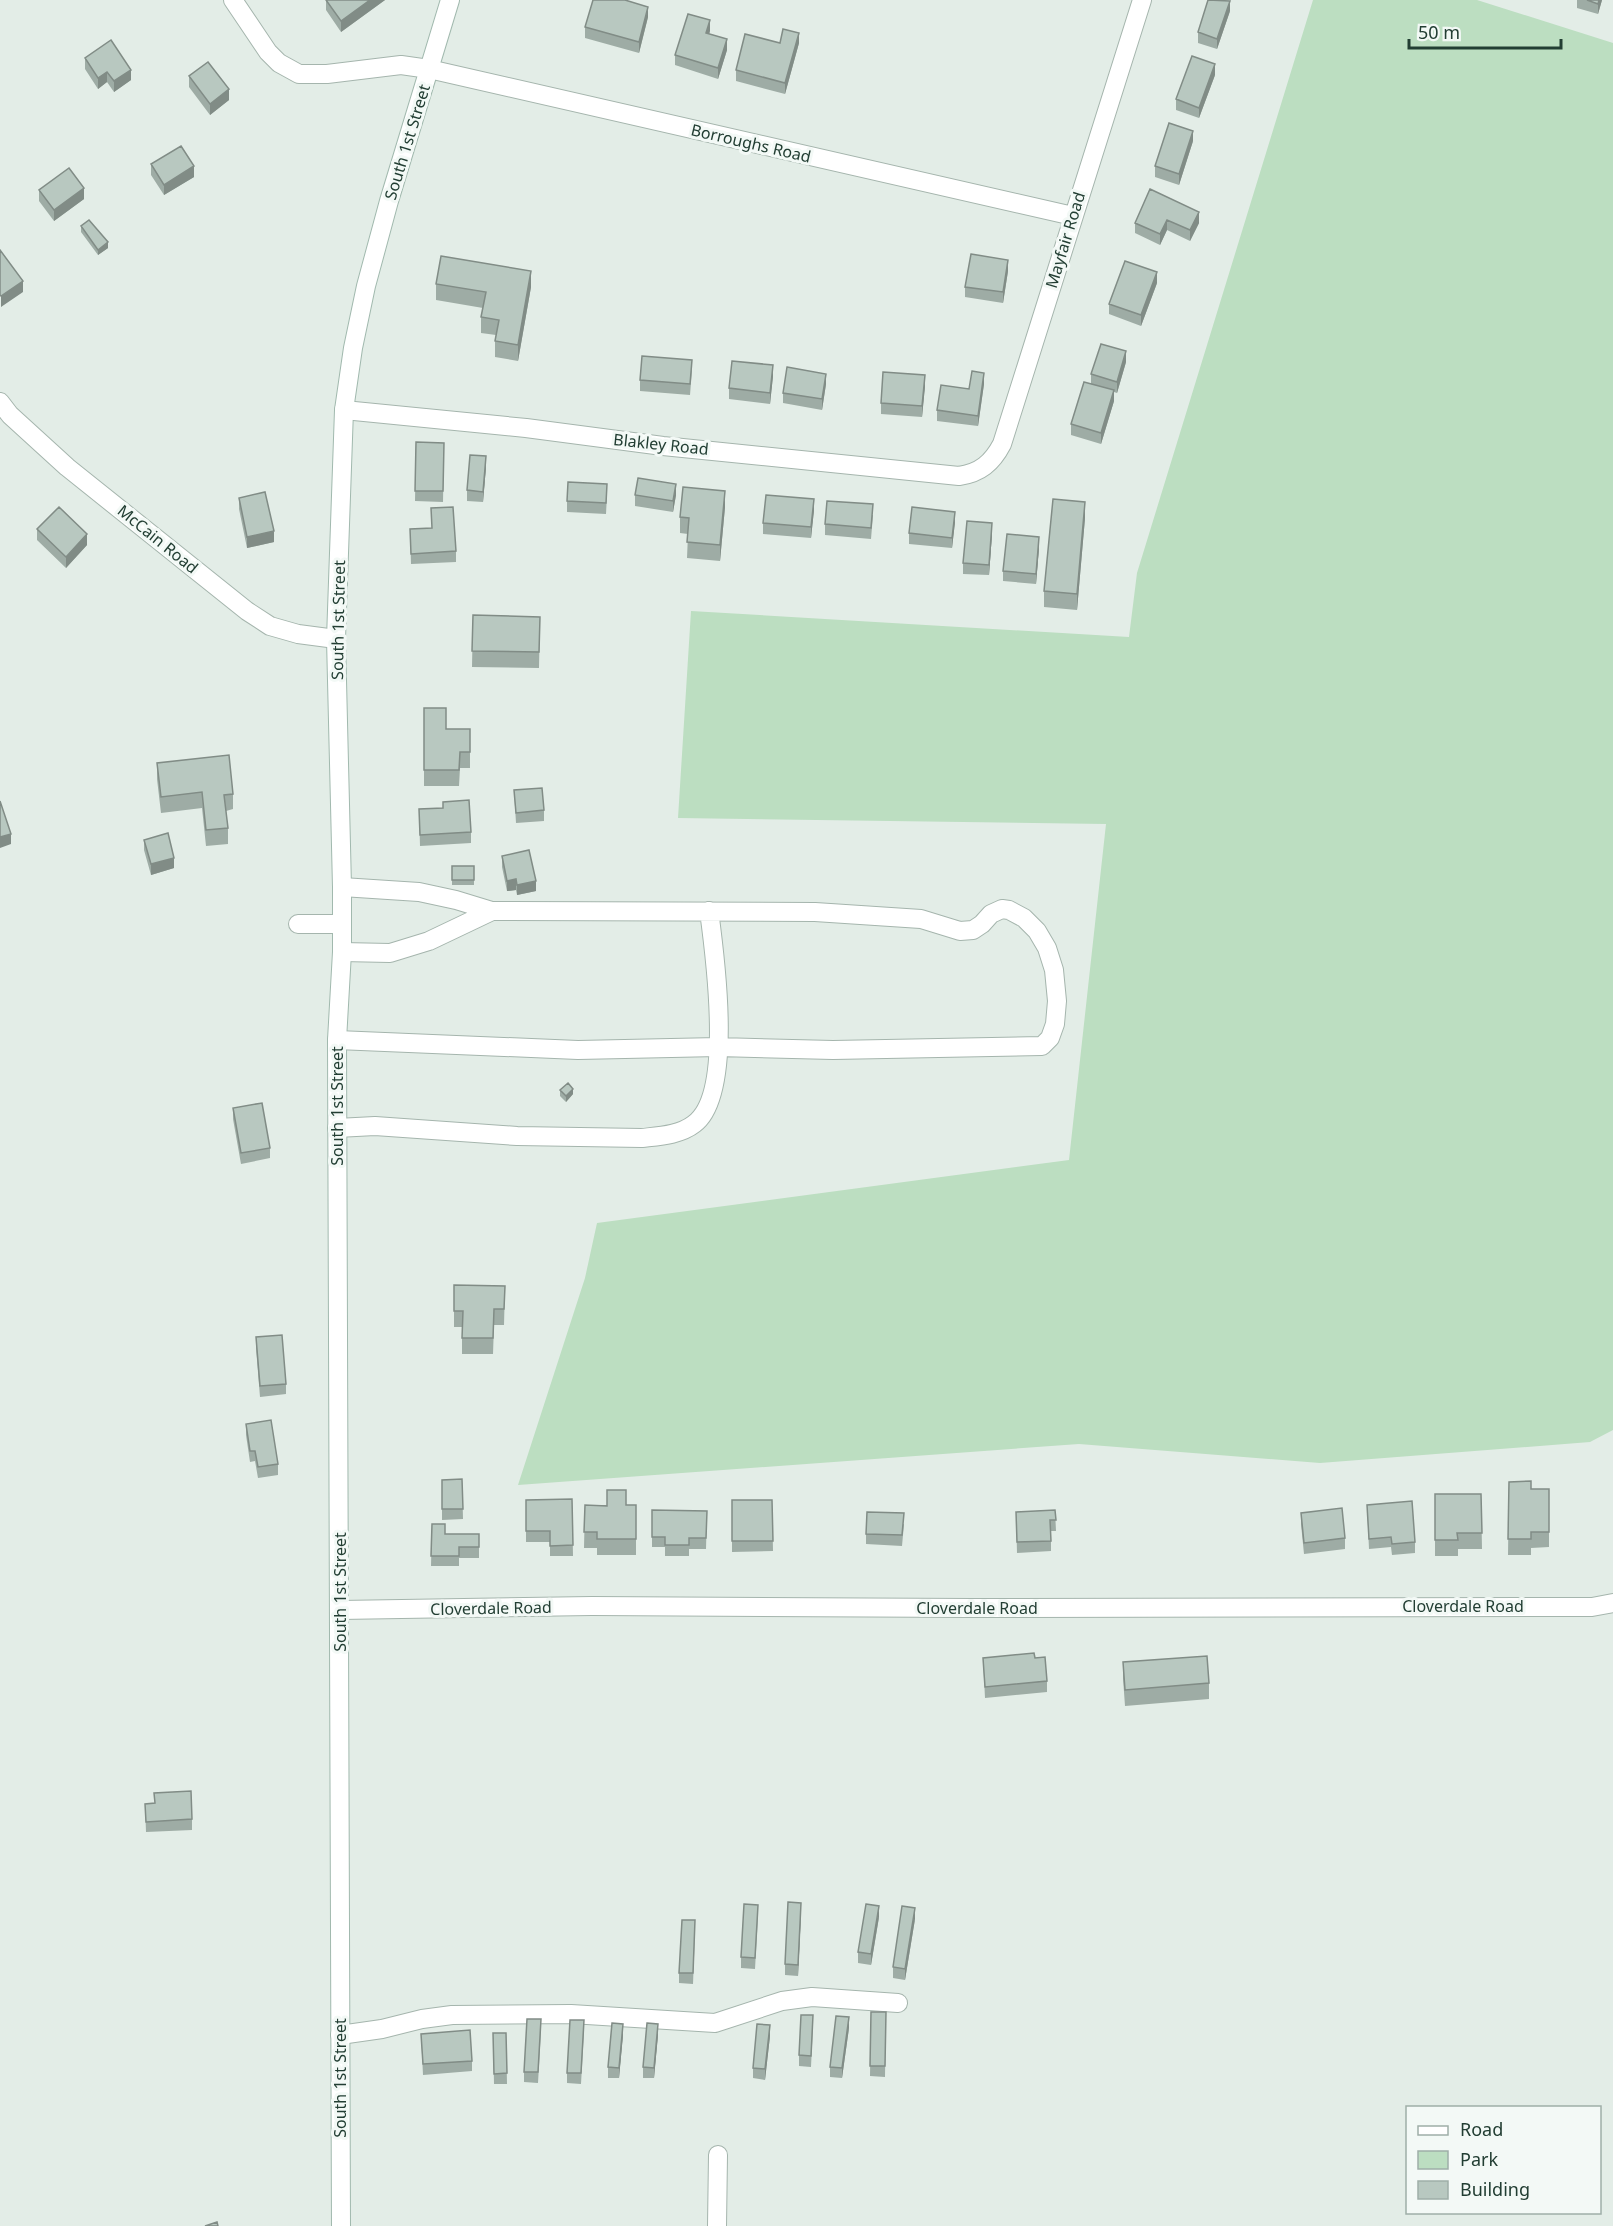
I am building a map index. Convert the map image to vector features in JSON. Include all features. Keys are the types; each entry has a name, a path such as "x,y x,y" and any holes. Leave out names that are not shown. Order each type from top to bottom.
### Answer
{"street":[{"name":"Borroughs Road","path":"233,0 268,52 279,63 299,74 327,74 401,65 429,69 1073,216"},
{"name":"South 1st Street","path":"341,2226 337,1040 342,952 342,887 336,639 344,410 353,348 366,286 450,0"},
{"name":"Mayfair Road","path":"977,472 987,466 1002,444 1142,0"},
{"name":"Blakley Road","path":"344,410 959,476 977,472"},
{"name":"McCain Road","path":"3,411 67,466 247,611 270,626 298,634 336,639"},
{"path":"337,1040 578,1050 718,1047 833,1050 1042,1046 1050,1038 1055,1024 1057,1001 1054,970 1047,948 1037,931 1024,918 1009,910 1002,909 991,914 973,930 960,932 921,919 815,912 492,911 419,892 342,887"},
{"path":"342,952 390,953 429,941 492,911"},
{"path":"337,1128 411,1127 517,1136 642,1138 686,1129 696,1123 710,1104 714,1088 718,1047 718,996 708,911"},
{"path":"298,924 342,924"},
{"name":"Cloverdale Road","path":"340,1610 592,1606 1592,1607 1613,1603"},
{"path":"340,2035 382,2030 422,2019 452,2015 570,2014 715,2023 782,2001 812,1997 898,2002"},
{"path":"717,2226 718,2155"}],"green space":[{"path":"1313,0 1477,0 1613,43 1613,1430 1590,1442 1320,1463 1079,1444 518,1485 585,1278 597,1223 1069,1160 1106,824 678,818 691,611 1129,637 1137,573"}],"building":[{"path":"326,0 370,0 341,21"},
{"path":"593,0 625,0 648,7 639,42 585,27"},
{"path":"1208,0 1230,1 1217,39 1198,32"},
{"path":"1587,0 1599,0 1598,4"},
{"path":"688,14 710,20 706,33 727,39 718,68 675,55"},
{"path":"783,29 799,33 785,83 736,70 745,34 780,43"},
{"path":"111,40 131,70 114,81 107,72 98,78 85,58"},
{"path":"1192,56 1215,64 1199,108 1176,99"},
{"path":"208,62 229,89 210,104 189,76"},
{"path":"1169,123 1193,131 1179,174 1155,166"},
{"path":"181,146 194,166 164,185 151,164"},
{"path":"69,168 84,188 54,210 39,190"},
{"path":"1150,189 1199,212 1190,230 1167,220 1160,234 1135,223"},
{"path":"89,220 108,242 98,250 81,226"},
{"path":"0,250 23,281 1,296 0,295"},
{"path":"971,254 1008,260 1003,292 965,287"},
{"path":"441,256 531,271 518,345 495,341 499,320 481,317 486,292 436,284"},
{"path":"1125,261 1157,272 1141,315 1109,304"},
{"path":"1101,344 1126,351 1117,382 1091,374"},
{"path":"642,356 692,360 690,384 640,380"},
{"path":"732,361 773,365 770,393 729,388"},
{"path":"787,367 826,374 822,399 783,393"},
{"path":"972,371 984,373 978,416 937,410 941,385 969,389"},
{"path":"883,372 925,375 922,406 881,403"},
{"path":"1084,382 1114,390 1101,433 1071,424"},
{"path":"416,442 444,443 443,491 415,491"},
{"path":"470,455 486,456 483,492 467,490"},
{"path":"638,478 676,484 673,501 635,495"},
{"path":"568,482 607,484 606,503 567,501"},
{"path":"683,487 725,491 720,545 687,542 689,518 680,517"},
{"path":"265,492 274,531 247,537 239,498"},
{"path":"766,495 814,499 811,527 763,523"},
{"path":"1053,499 1085,502 1077,594 1044,591"},
{"path":"827,501 873,504 871,528 825,524"},
{"path":"59,507 87,534 66,557 37,529"},
{"path":"453,507 456,551 411,554 410,529 432,528 431,508"},
{"path":"912,507 955,512 952,538 909,533"},
{"path":"967,521 992,523 989,565 963,563"},
{"path":"1007,534 1039,537 1036,574 1003,571"},
{"path":"473,615 540,617 539,652 472,651"},
{"path":"424,708 446,708 446,729 470,729 470,752 460,752 459,770 424,770"},
{"path":"229,755 233,794 224,795 228,828 206,830 202,792 161,797 157,763"},
{"path":"542,788 544,810 516,813 514,790"},
{"path":"469,800 471,832 420,835 419,809 443,808 443,802"},
{"path":"0,801 11,834 0,837"},
{"path":"168,833 174,858 151,864 144,840"},
{"path":"529,850 536,881 517,885 516,879 507,881 502,856"},
{"path":"452,866 474,866 474,880 452,880"},
{"path":"568,1083 573,1089 566,1096 560,1090"},
{"path":"262,1103 270,1148 241,1153 233,1108"},
{"path":"454,1285 505,1286 504,1309 494,1309 493,1338 462,1338 463,1311 454,1311"},
{"path":"282,1335 286,1384 260,1386 256,1337"},
{"path":"271,1420 278,1464 258,1467 255,1451 250,1451 246,1424"},
{"path":"462,1479 463,1509 442,1509 442,1480"},
{"path":"1531,1481 1531,1489 1549,1489 1549,1532 1531,1532 1531,1539 1508,1539 1509,1482"},
{"path":"607,1490 626,1490 626,1505 636,1505 636,1539 597,1539 597,1532 584,1532 585,1505 607,1506"},
{"path":"1435,1494 1481,1494 1482,1533 1457,1533 1458,1540 1435,1540"},
{"path":"572,1499 573,1545 550,1546 550,1531 526,1531 526,1500"},
{"path":"732,1500 772,1500 773,1541 732,1541"},
{"path":"1412,1501 1415,1542 1392,1544 1391,1537 1369,1539 1367,1505"},
{"path":"1342,1508 1345,1538 1304,1543 1301,1513"},
{"path":"652,1510 707,1511 706,1538 689,1538 689,1545 665,1545 665,1537 652,1537"},
{"path":"1055,1510 1056,1520 1050,1520 1051,1541 1017,1542 1016,1512"},
{"path":"867,1512 904,1513 902,1535 866,1534"},
{"path":"432,1524 445,1524 445,1534 479,1534 479,1547 459,1547 459,1556 431,1556"},
{"path":"1034,1653 1035,1658 1045,1657 1047,1681 985,1687 983,1658"},
{"path":"1207,1656 1209,1683 1125,1690 1123,1662"},
{"path":"191,1791 192,1819 146,1822 145,1804 155,1803 154,1793"},
{"path":"788,1902 801,1903 798,1965 785,1964"},
{"path":"744,1904 758,1905 755,1958 741,1957"},
{"path":"866,1904 879,1906 871,1954 858,1952"},
{"path":"902,1906 915,1908 905,1969 893,1967"},
{"path":"682,1920 695,1920 693,1973 679,1973"},
{"path":"871,2012 886,2012 885,2066 870,2066"},
{"path":"801,2015 813,2015 811,2056 799,2055"},
{"path":"836,2016 849,2017 842,2068 830,2067"},
{"path":"527,2019 541,2019 538,2072 524,2072"},
{"path":"570,2020 584,2020 581,2073 567,2073"},
{"path":"612,2023 623,2024 619,2068 608,2067"},
{"path":"647,2023 658,2024 654,2068 643,2067"},
{"path":"757,2024 770,2025 765,2069 753,2068"},
{"path":"470,2030 472,2061 423,2064 421,2034"},
{"path":"493,2033 506,2033 507,2073 494,2074"},
{"path":"217,2222 218,2226 205,2226"}]}
